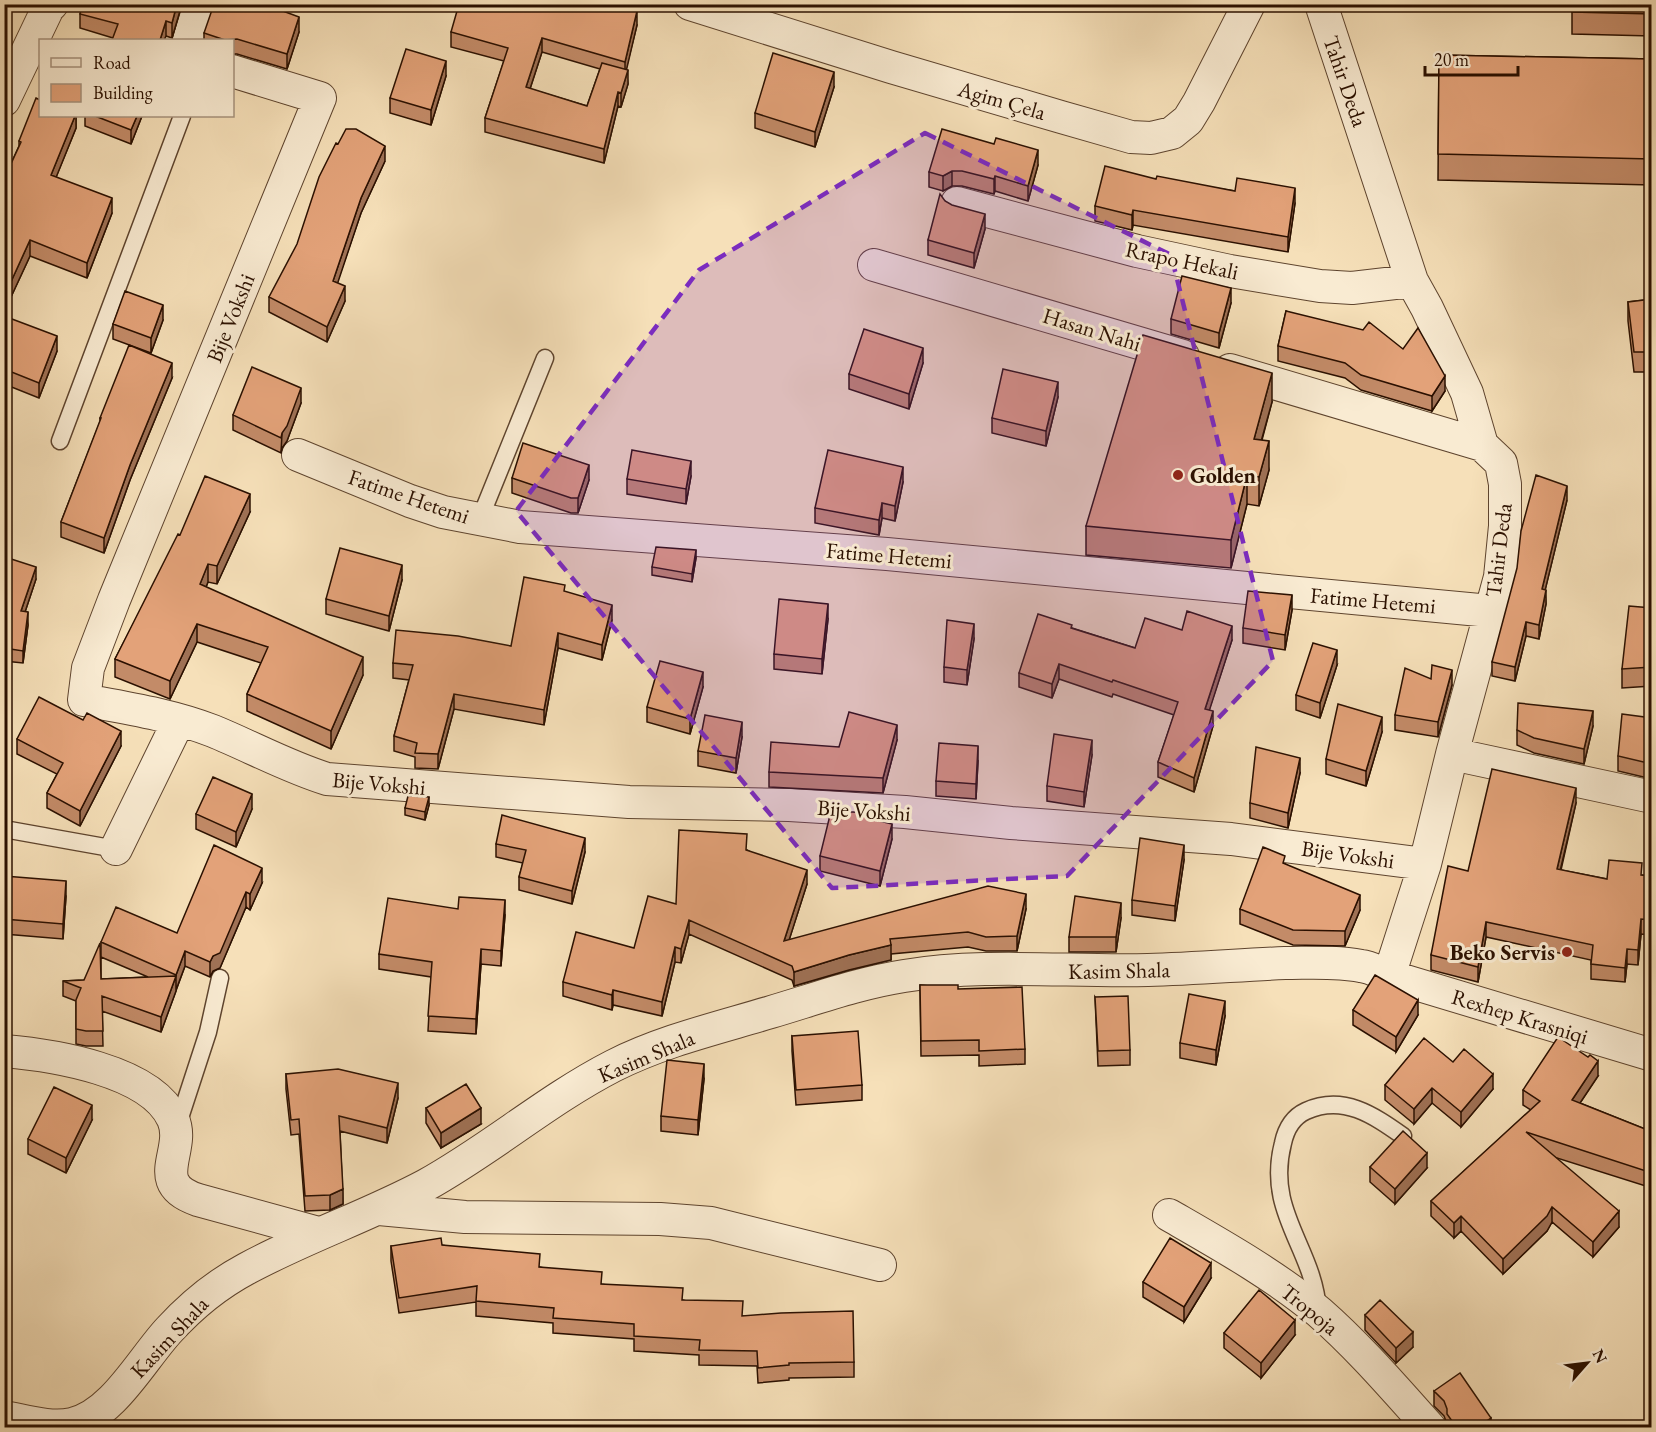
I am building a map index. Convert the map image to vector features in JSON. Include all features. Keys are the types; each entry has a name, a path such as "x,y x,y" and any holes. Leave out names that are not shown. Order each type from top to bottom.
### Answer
{"street":[{"path":"4,100 52,4"},
{"path":"189,39 200,4"},
{"name":"Agim Çela","path":"690,4 1060,117 1131,136 1151,138 1172,133 1188,120 1249,4"},
{"name":"Tahir Deda","path":"1321,4 1412,281 1467,393 1482,445 1501,463 1505,483 1505,526 1501,566 1425,864 1389,976"},
{"name":"Bije Vokshi","path":"234,71 320,98 114,600 88,668 84,700 151,713 213,731 296,769 327,779 629,802 789,805 905,812 1231,839 1425,864"},
{"name":"Rrapo Hekali","path":"957,203 1137,251 1241,273 1320,286 1352,288 1412,281"},
{"name":"Hasan Nahi","path":"874,265 1482,445"},
{"name":"Fatime Hetemi","path":"298,455 410,501 443,512 479,521 520,527 899,555 1490,611"},
{"path":"116,849 179,720"},
{"path":"1452,754 1652,797"},
{"name":"Kasim Shala","path":"4,1417 58,1426 76,1424 96,1414 115,1397 170,1329 205,1296 243,1270 318,1233 379,1209 429,1183 571,1090 615,1065 651,1049 708,1030 870,983 904,976 968,970 1119,970 1326,962 1364,966 1389,976"},
{"name":"Rexhep Krasniqi","path":"1389,976 1652,1055"},
{"path":"4,1051 68,1060 102,1068 123,1078 161,1103 174,1120 176,1132 171,1177 174,1185 180,1191 198,1200 318,1233"},
{"path":"379,1209 465,1217 660,1219 711,1223 880,1265"},
{"name":"Tropoja","path":"1169,1215 1254,1264 1318,1312 1368,1359 1430,1428"}],"lane":[{"path":"60,441 182,117"},
{"path":"479,521 545,358"},
{"path":"4,829 116,849"},
{"path":"176,1132 208,1032 220,978"},
{"path":"1318,1312 1313,1280 1286,1218 1279,1189 1279,1157 1286,1130 1298,1115 1318,1106 1341,1104 1370,1113 1403,1136"}],"highlighted area":[{"path":"925,133 1171,255 1273,661 1067,876 832,888 516,511 699,270"}],"building":[{"path":"82,4 177,4 172,23 166,21 160,39 112,39 118,24 80,14"},
{"path":"214,4 264,4 299,17 287,54 237,39 222,39 204,33"},
{"path":"459,4 611,4 637,11 625,62 542,38 526,87 587,106 602,63 628,70 621,93 618,92 604,149 485,118 508,48 451,32"},
{"path":"1572,4 1652,4 1652,14 1572,12"},
{"path":"406,49 446,61 431,110 390,98"},
{"path":"773,53 834,72 815,132 755,113"},
{"path":"1439,55 1652,59 1652,159 1438,154"},
{"path":"36,98 39,100 39,117 75,117 51,175 112,198 87,263 30,240 4,297 4,179 21,142 19,141"},
{"path":"98,117 137,117 131,130"},
{"path":"346,129 356,129 385,146 361,198 333,281 345,286 327,327 269,297 297,244 319,177 336,143 338,144"},
{"path":"942,129 994,144 996,138 1038,150 1028,186 995,176 994,179 962,171 952,171 943,176 929,172"},
{"path":"1105,166 1156,179 1157,176 1235,191 1237,178 1295,188 1288,237 1133,210 1132,215 1095,206"},
{"path":"940,194 952,205 985,214 974,253 928,240"},
{"path":"1182,276 1231,288 1219,333 1171,319"},
{"path":"125,291 163,305 151,338 113,324"},
{"path":"1652,299 1652,378 1649,352 1634,352 1628,302"},
{"path":"1286,311 1363,330 1369,322 1403,349 1418,328 1445,376 1432,396 1361,375 1345,363 1278,346"},
{"path":"4,316 57,336 39,383 4,369"},
{"path":"864,329 923,348 909,394 849,374"},
{"path":"1143,335 1272,373 1254,439 1269,441 1259,477 1247,475 1231,540 1086,526"},
{"path":"129,345 172,363 130,465 104,538 61,522"},
{"path":"252,367 301,388 281,438 233,415"},
{"path":"1003,369 1058,382 1046,431 992,418"},
{"path":"523,443 589,465 578,498 571,498 512,478"},
{"path":"632,450 691,461 686,489 627,479"},
{"path":"828,450 903,467 895,506 882,503 879,520 815,508"},
{"path":"1651,455 1652,455 1652,505"},
{"path":"1536,475 1567,486 1542,589 1546,590 1539,625 1526,622 1515,667 1492,662 1517,568 1521,531"},
{"path":"205,476 250,494 217,566 208,564 200,584 363,657 331,731 247,694 268,647 197,624 170,681 115,659 178,534 180,535"},
{"path":"656,547 696,550 692,574 652,567"},
{"path":"340,548 402,565 389,616 326,599"},
{"path":"5,557 36,567 21,611 28,612 23,651 4,648"},
{"path":"524,577 565,585 564,591 612,605 602,645 558,633 544,710 454,694 438,754 415,753 417,743 394,736 413,665 393,663 396,630 458,636 511,646"},
{"path":"1248,591 1292,595 1285,635 1243,628"},
{"path":"779,599 828,604 822,659 774,654"},
{"path":"1629,606 1652,608 1652,667 1622,669"},
{"path":"1187,611 1232,626 1205,709 1213,711 1194,778 1158,762 1178,702 1059,664 1052,684 1019,673 1038,614 1072,625 1071,628 1135,648 1145,618 1182,630"},
{"path":"947,620 974,624 967,670 944,667"},
{"path":"1313,643 1337,650 1320,703 1296,695"},
{"path":"660,661 703,672 690,719 647,707"},
{"path":"1432,665 1452,670 1438,722 1395,715 1405,668 1431,679"},
{"path":"39,697 83,720 87,713 121,731 80,811 47,793 63,763 17,739"},
{"path":"1518,703 1593,711 1584,749 1534,738 1517,730"},
{"path":"1338,704 1382,717 1366,771 1326,759"},
{"path":"849,712 897,725 883,778 769,772 771,742 839,747"},
{"path":"1622,714 1652,718 1652,764 1618,756"},
{"path":"705,715 742,722 736,758 698,751"},
{"path":"1054,734 1092,740 1084,792 1047,786"},
{"path":"939,743 978,746 976,784 936,781"},
{"path":"1256,747 1300,758 1288,813 1250,803"},
{"path":"1492,769 1576,788 1557,869 1607,879 1609,860 1642,863 1641,875 1652,876 1652,920 1641,919 1638,950 1627,949 1625,968 1591,964 1593,945 1486,922 1478,967 1431,955 1448,866 1468,871"},
{"path":"213,777 252,794 236,832 196,814"},
{"path":"408,796 429,797 425,812 405,808"},
{"path":"831,811 873,813 871,819 892,824 880,871 820,856"},
{"path":"502,815 585,838 572,891 519,877 526,850 496,844"},
{"path":"679,830 747,834 746,850 807,870 784,941 988,886 1026,894 1017,936 986,937 968,932 890,939 891,945 794,972 792,966 689,920 681,949 675,947 662,1002 613,990 612,995 563,982 576,932 634,948 648,896 676,904"},
{"path":"1140,838 1184,845 1175,906 1132,900"},
{"path":"214,845 262,868 250,894 246,892 220,953 213,956 210,962 185,951 176,975 101,942 116,907 177,933"},
{"path":"1263,847 1285,856 1283,863 1360,895 1345,931 1293,930 1240,909"},
{"path":"4,876 66,881 63,924 4,919"},
{"path":"1075,896 1121,903 1116,937 1069,937"},
{"path":"459,897 505,900 501,951 481,949 476,1019 428,1016 432,962 379,954 388,898 458,909"},
{"path":"100,943 101,979 176,976 161,1017 102,996 103,1031 76,1029 76,1000 81,988 63,981 84,980"},
{"path":"1375,975 1418,1000 1396,1037 1353,1010"},
{"path":"4,981 7,981 4,1018"},
{"path":"920,985 958,985 958,989 1022,987 1025,1049 979,1051 979,1040 921,1041"},
{"path":"1189,994 1225,1001 1216,1050 1180,1043"},
{"path":"1128,996 1130,1050 1098,1051 1095,997"},
{"path":"858,1031 862,1085 796,1090 792,1036"},
{"path":"1558,1037 1598,1061 1572,1100 1650,1131 1652,1124 1652,1173 1526,1132 1619,1211 1593,1242 1552,1207 1547,1216 1503,1259 1461,1216 1454,1223 1431,1201 1540,1101 1523,1090"},
{"path":"1424,1038 1453,1062 1464,1049 1493,1074 1461,1112 1432,1088 1414,1109 1385,1085"},
{"path":"667,1060 704,1064 698,1120 661,1116"},
{"path":"338,1069 398,1083 387,1128 339,1116 343,1189 330,1195 305,1196 299,1119 291,1120 286,1074"},
{"path":"466,1084 481,1108 441,1133 426,1108"},
{"path":"54,1087 92,1105 66,1158 28,1139"},
{"path":"1403,1131 1427,1153 1395,1189 1370,1167"},
{"path":"441,1238 442,1245 540,1254 539,1267 602,1272 601,1284 683,1288 682,1300 743,1301 742,1316 853,1311 854,1362 789,1363 789,1365 758,1368 757,1351 699,1350 700,1340 634,1336 634,1324 553,1318 554,1308 476,1301 477,1286 399,1298 391,1246"},
{"path":"1170,1238 1211,1263 1184,1307 1143,1282"},
{"path":"1259,1290 1295,1320 1261,1363 1224,1333"},
{"path":"1380,1300 1413,1332 1396,1348 1365,1315"},
{"path":"1460,1373 1491,1418 1476,1428 1457,1428 1447,1414 1444,1401 1434,1391"},
{"path":"1388,1423 1391,1428 1381,1428"}],"place":[{"name":"Golden","path":"1178,475"},
{"name":"Beko Servis","path":"1567,952"}]}
